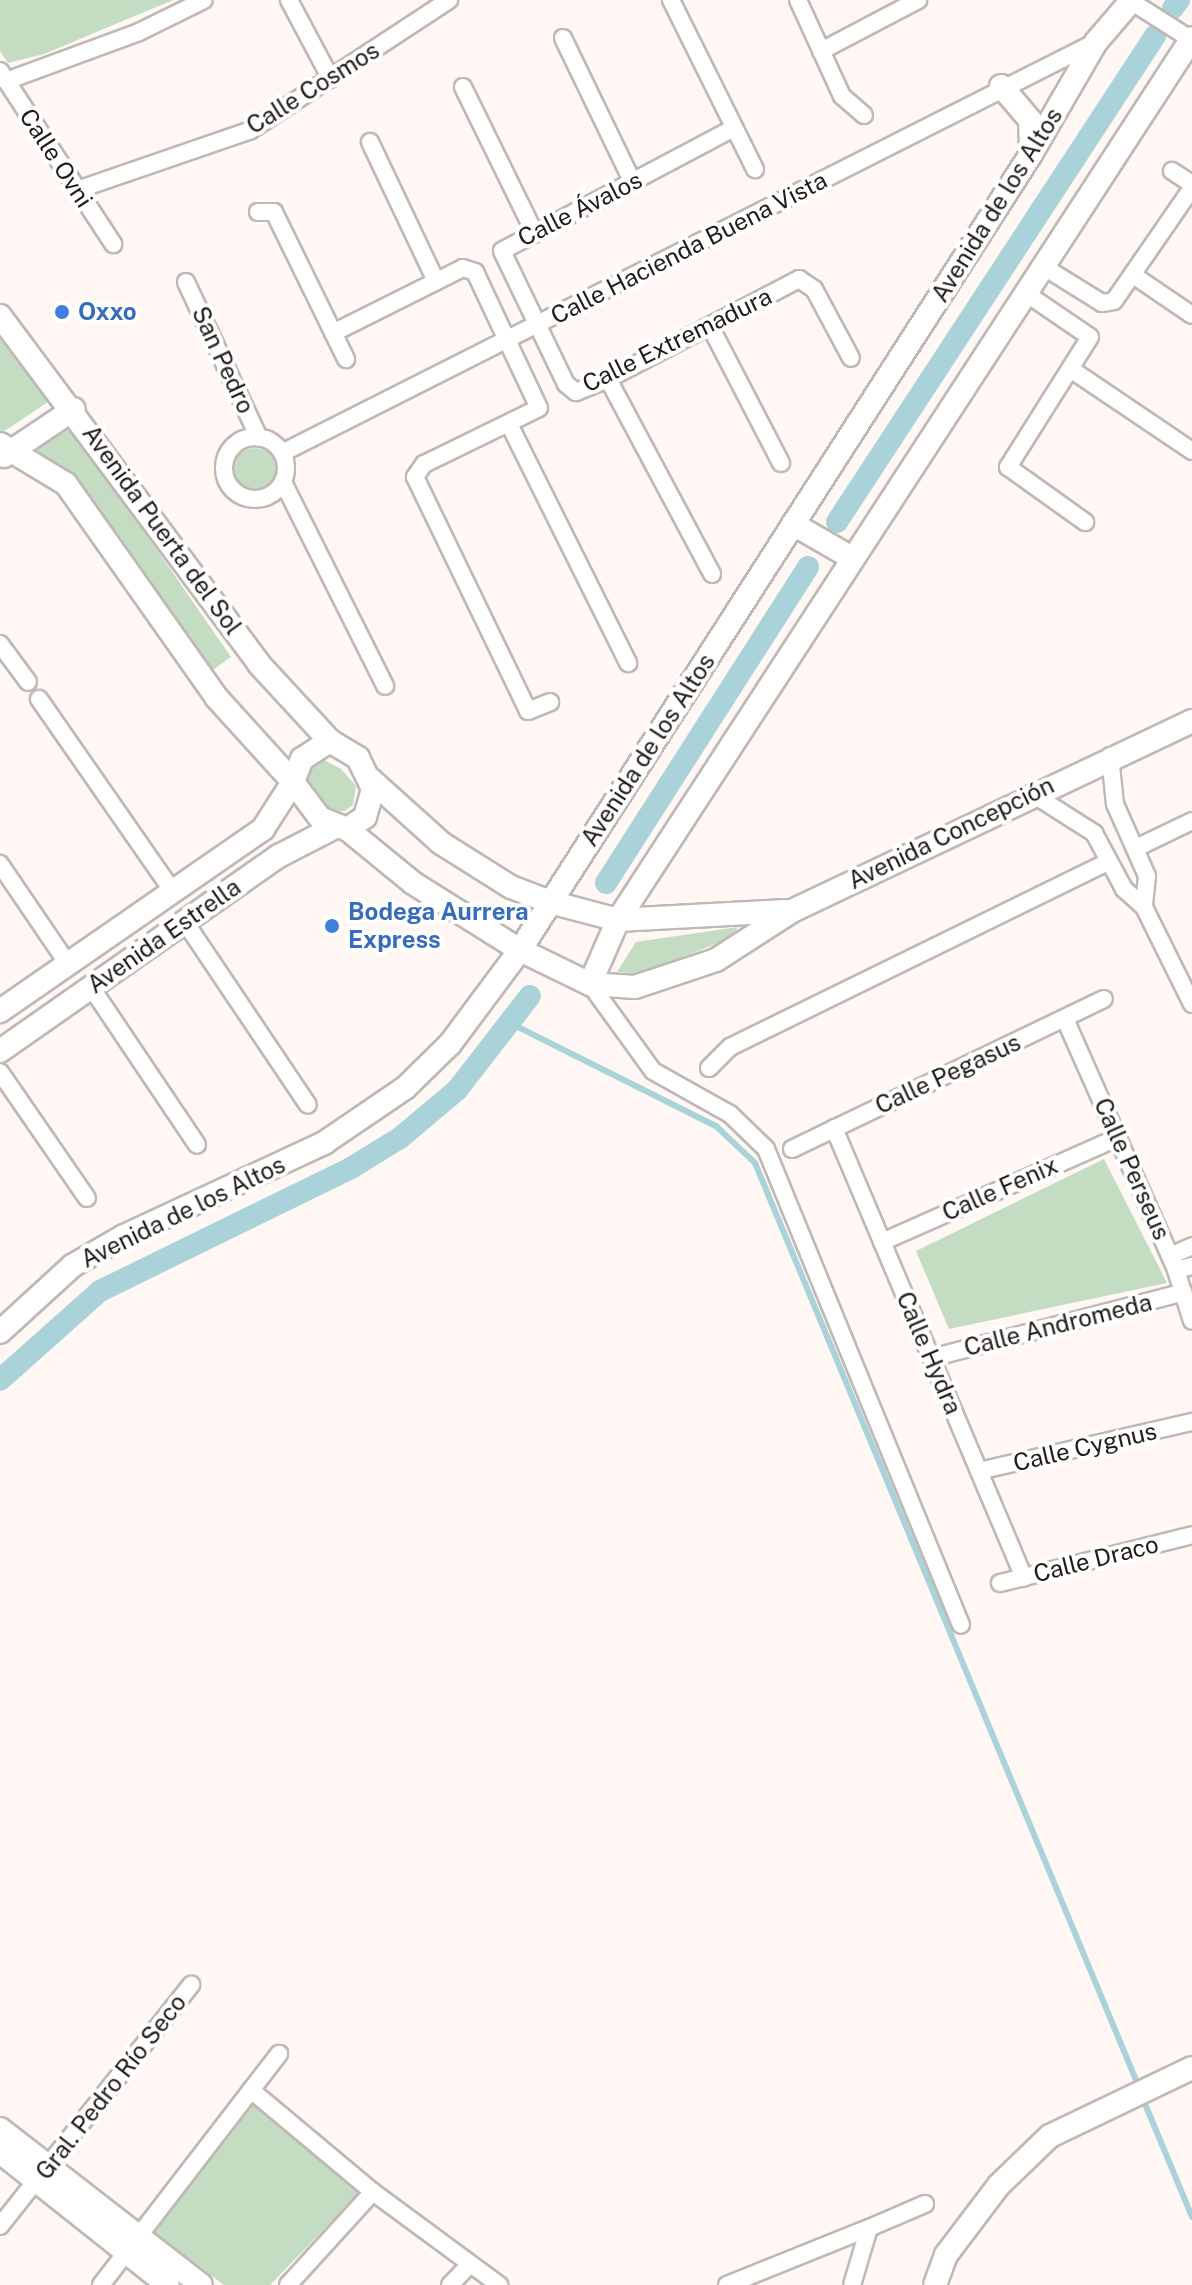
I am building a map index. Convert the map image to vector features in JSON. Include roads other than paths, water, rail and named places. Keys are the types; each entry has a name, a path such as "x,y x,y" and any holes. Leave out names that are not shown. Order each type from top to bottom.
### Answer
{"street":[{"path":"3,76 139,32 204,0"},
{"path":"289,0 331,79"},
{"name":"Calle Cosmos","path":"77,190 251,130 449,0"},
{"path":"671,0 732,129 755,169"},
{"path":"798,0 842,96 864,115"},
{"path":"821,51 918,0"},
{"path":"590,984 618,920 1192,39 1131,0"},
{"name":"Avenida de los Altos","path":"2,1326 50,1284 98,1249 254,1180 324,1143 388,1101 450,1044 520,950 1031,154 1096,42 1131,0"},
{"path":"563,38 633,183"},
{"name":"Calle Hacienda Buena Vista","path":"282,453 510,340 1001,86 1096,42"},
{"name":"Calle Ovni","path":"3,76 113,244"},
{"path":"1001,86 1030,120 1031,154"},
{"path":"463,87 534,232"},
{"name":"Calle Ávalos","path":"539,325 502,255 510,243 633,183 732,129"},
{"path":"370,142 436,281"},
{"path":"1044,267 1106,304 1118,298 1192,186 1172,171"},
{"path":"258,212 274,212 346,359"},
{"path":"333,333 470,267 510,340 539,408 510,426 415,472 415,482 528,711 550,702"},
{"path":"1133,275 1192,315"},
{"name":"Calle Extremadura","path":"539,325 569,388 580,392 804,279 851,358"},
{"name":"San Pedro","path":"186,282 259,438"},
{"path":"1027,294 1090,337 1008,467 1085,522"},
{"name":"Avenida Puerta del Sol","path":"0,316 74,409 259,664 330,741"},
{"path":"711,328 781,463"},
{"path":"1072,370 1192,451"},
{"path":"608,379 712,574"},
{"path":"5,450 74,409"},
{"path":"510,426 628,663"},
{"path":"283,482 270,495 253,499 236,493 226,479 225,461 234,446 259,438 282,453 283,482 385,686"},
{"path":"5,450 66,484 216,697 293,782 311,810 413,883 520,950 590,984 653,1071 730,1114 766,1149 961,1625"},
{"path":"793,524 852,558"},
{"path":"0,644 28,682"},
{"path":"39,699 173,892"},
{"name":"Avenida Concepción","path":"1110,756 1192,711"},
{"name":"Avenida Concepción","path":"590,984 609,989 665,979 716,960 792,911 1031,793 1192,721"},
{"path":"293,782 302,759 330,741 358,758 370,779 441,843 511,887 550,902 618,920"},
{"path":"1110,756 1115,804 1147,876 1144,907"},
{"path":"340,829 371,806 370,779"},
{"name":"Avenida Estrella","path":"0,1011 263,829 293,782"},
{"path":"1031,793 1085,824 1124,889 1144,907 1192,1004"},
{"path":"1136,848 1192,821"},
{"name":"Avenida Estrella","path":"0,1051 279,856 340,829"},
{"path":"709,1068 730,1047 1109,861"},
{"path":"0,864 68,964"},
{"name":"Avenida Concepción","path":"618,920 792,911"},
{"path":"185,922 308,1105"},
{"path":"91,987 197,1145"},
{"name":"Calle Pegasus","path":"792,1149 1104,999"},
{"name":"Calle Perseus","path":"1065,1019 1179,1264 1192,1321"},
{"path":"0,1072 87,1198"},
{"name":"Calle Hydra","path":"834,1128 1024,1578"},
{"name":"Calle Fenix","path":"882,1242 1119,1137"},
{"path":"1179,1264 1192,1246"},
{"name":"Calle Andromeda","path":"931,1358 1184,1292"},
{"name":"Calle Cygnus","path":"979,1471 1192,1422"},
{"name":"Calle Draco","path":"1000,1583 1192,1535"},
{"name":"Gral. Pedro Río Seco","path":"0,2226 191,1985"},
{"path":"101,2285 279,2054"},
{"path":"935,2285 946,2255 990,2196 1050,2136 1192,2068"},
{"path":"251,2090 373,2192 499,2285"},
{"path":"0,2129 42,2174 133,2244 201,2285"},
{"path":"0,2152 42,2174"},
{"path":"288,2285 373,2192"},
{"path":"727,2285 925,2204"},
{"path":"852,2285 869,2228"},
{"path":"133,2244 168,2285"},
{"path":"450,2285 469,2265"}],"waterway":[{"path":"1173,8 1179,0"},
{"path":"837,522 1155,36"},
{"path":"606,883 808,567"},
{"path":"0,1380 100,1291 351,1168 400,1138 457,1090 530,996"},
{"path":"510,1023 716,1126 755,1163 1136,2080"},
{"path":"1143,2099 1192,2217"}],"place":[{"name":"Oxxo","path":"62,312"},
{"name":"Bodega Aurrera Express","path":"332,926"}]}
